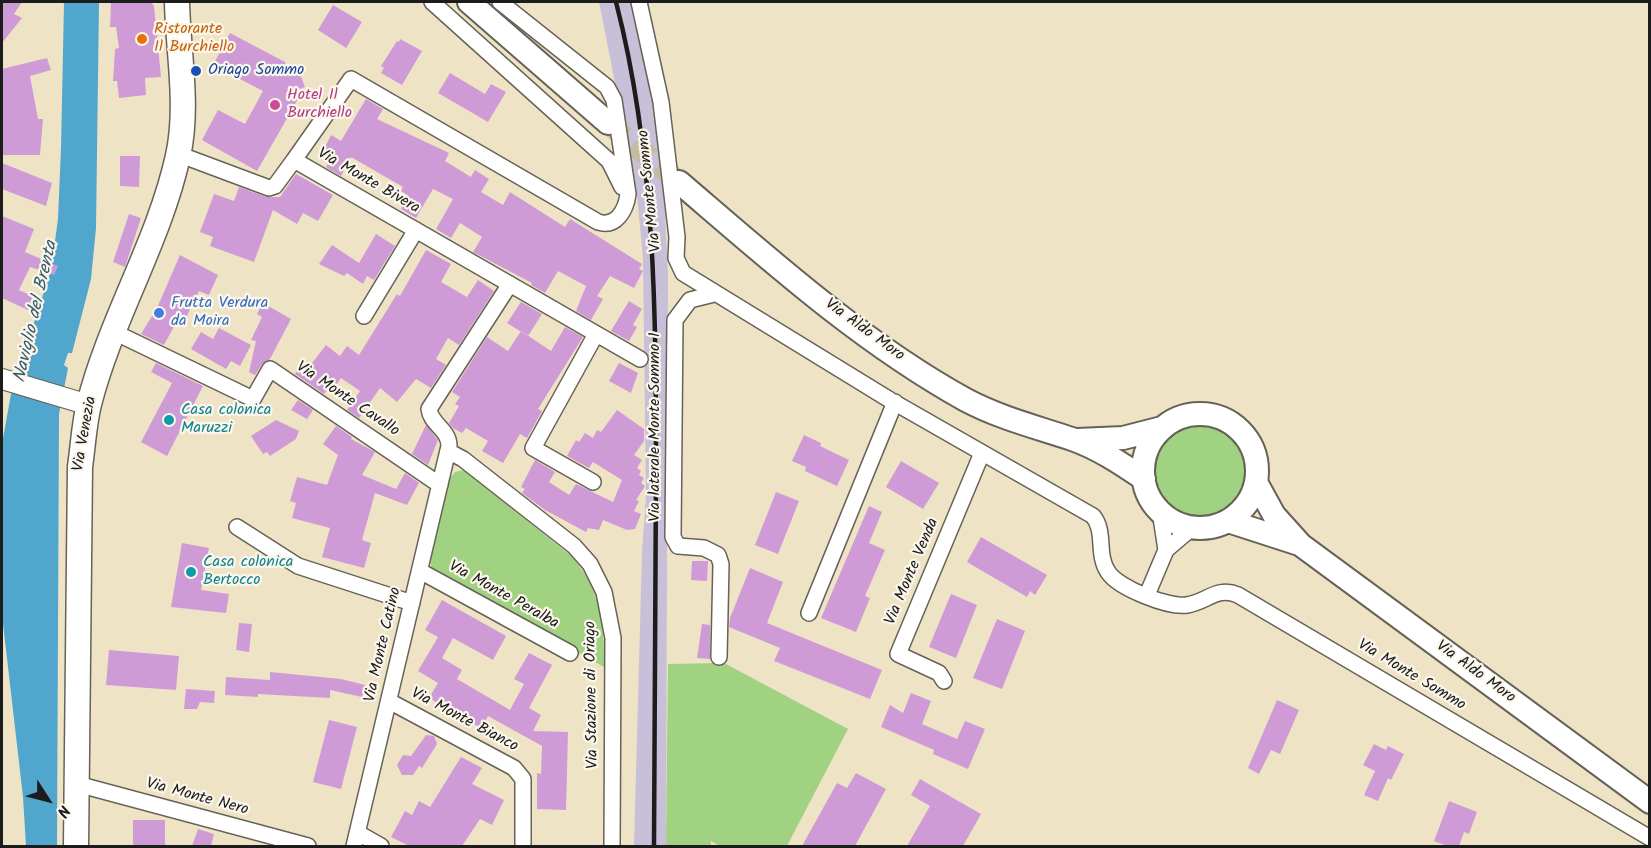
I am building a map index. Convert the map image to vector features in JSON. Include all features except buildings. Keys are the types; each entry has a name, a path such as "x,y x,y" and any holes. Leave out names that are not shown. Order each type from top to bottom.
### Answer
{"main road":[{"name":"Via Venezia","path":"76,846 79,402 114,332 148,252 178,154 182,101 177,2"},
{"path":"469,2 608,123"},
{"name":"Via Aldo Moro","path":"679,182 828,305 931,379 1000,417 1073,440 1119,462 1144,479"},
{"path":"1189,415 1220,417 1233,424 1244,434 1257,461 1257,484 1246,505 1228,521 1205,528 1193,527 1181,525 1160,512 1147,491 1144,479 1146,454 1162,428 1189,415"},
{"name":"Via Aldo Moro","path":"1073,440 1123,438 1162,428"},
{"name":"Via Aldo Moro","path":"1257,484 1274,515 1301,545 1650,802"},
{"name":"Via Aldo Moro","path":"1228,521 1301,545"}],"street":[{"name":"Via Monte Sommo","path":"432,2 609,161 621,181 624,208"},
{"name":"Via Monte Sommo","path":"294,160 351,79 598,222 610,223 624,208 628,194 614,100 607,87 501,2"},
{"name":"Via Monte Sommo","path":"639,2 661,102 678,267 682,273 895,402 1093,516 1101,531 1101,553 1109,573 1118,582 1172,605 1183,606 1195,603 1220,591 1238,595 1650,838"},
{"name":"Via Monte Bivera","path":"178,154 269,188 275,186 294,160 640,359"},
{"name":"Via Monte Bivera","path":"364,316 416,230"},
{"path":"448,451 448,438 431,418 430,408 510,284"},
{"name":"Via laterale Monte Sommo 1","path":"714,294 690,300 675,320 673,537 678,546 704,548 718,555 721,564 719,657"},
{"name":"Via Monte Cavallo","path":"114,332 253,399 270,369 440,485"},
{"path":"593,482 533,448 596,334"},
{"path":"4,380 79,402"},
{"path":"809,613 895,402"},
{"name":"Via Monte Catino","path":"356,840 448,451"},
{"name":"Via Stazione di Oriago","path":"448,451 462,459 580,552 604,592 612,623 612,846"},
{"name":"Via Monte Venda","path":"944,681 939,673 898,654 982,453"},
{"path":"1160,512 1166,550"},
{"path":"237,527 288,561 412,603"},
{"path":"1147,595 1166,550 1193,527"},
{"name":"Via Monte Peralba","path":"420,571 570,653"},
{"name":"Via Monte Bianco","path":"389,701 514,768 523,779 523,846"},
{"name":"Via Monte Nero","path":"77,784 308,846"},
{"path":"356,840 381,846"}],"shaded area":[{"path":"599,2 636,2 655,103 664,191 668,274 666,846 634,846 642,552 646,496 643,259 637,194"}],"green space":[{"path":"1200,424 1218,428 1233,438 1243,453 1247,471 1243,489 1233,504 1218,514 1200,518 1182,514 1167,504 1157,489 1153,471 1157,453 1167,438 1182,428"},
{"path":"464,470 571,556 581,569 595,594 599,608 602,622 604,667 432,571 430,560 447,482 455,472"},
{"path":"724,663 848,729 787,846 719,846 711,841 711,846 666,846 668,664"}],"water":[{"path":"64,2 99,2 96,228 91,279 72,353 68,353 64,365 68,368 59,414 57,846 26,846 23,797 2,615 2,444 11,394 51,270 58,219"}],"tunnel":[{"path":"608,123 679,182"}],"railway":[{"path":"616,2 639,119 646,178 654,296 656,475 654,846"}],"place":[{"name":"Ristorante Il Burchiello","path":"142,39"},
{"name":"Oriago Sommo","path":"196,71"},
{"name":"Hotel Il Burchiello","path":"275,105"},
{"name":"Frutta Verdura da Moira","path":"159,313"},
{"name":"Casa colonica Maruzzi","path":"169,420"},
{"name":"Casa colonica Bertocco","path":"191,572"}],"water label":[{"name":"Naviglio del Brenta","path":"37,312"}]}
